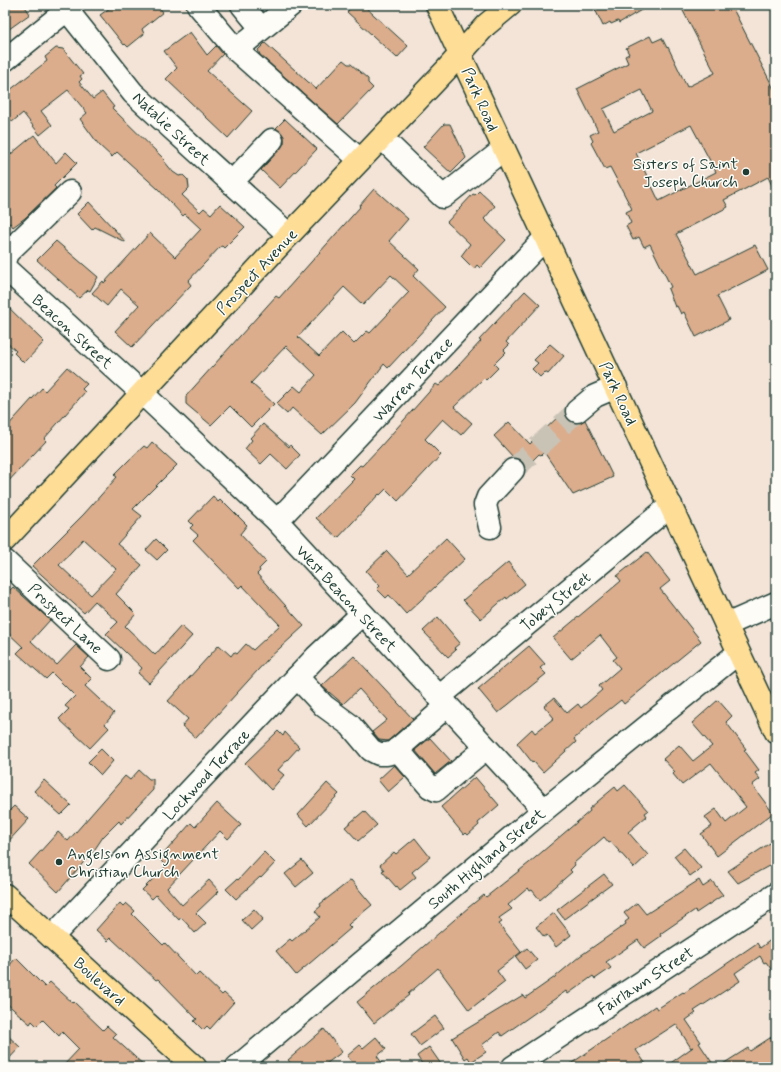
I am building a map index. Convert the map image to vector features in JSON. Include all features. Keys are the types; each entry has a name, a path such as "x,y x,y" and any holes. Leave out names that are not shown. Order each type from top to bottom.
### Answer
{"main road":[{"name":"Park Road","path":"437,5 671,505 738,653 770,706 776,732"},
{"name":"Prospect Avenue","path":"5,540 289,235 461,54 486,25 510,5"},
{"name":"Boulevard","path":"5,895 195,1067"}],"street":[{"path":"198,5 236,50 360,160"},
{"path":"242,5 261,28"},
{"path":"236,50 291,5"},
{"path":"5,60 70,8"},
{"name":"Natalie Street","path":"70,8 133,93 289,235"},
{"path":"382,138 443,197 504,149"},
{"path":"232,183 272,140"},
{"path":"5,259 7,253 70,192"},
{"name":"Warren Terrace","path":"277,521 546,237"},
{"name":"Beacon Street","path":"5,268 142,393"},
{"path":"577,411 595,396 616,387"},
{"name":"West Beacon Street","path":"142,393 277,521 544,810"},
{"path":"490,527 485,504 486,501 492,490 513,470"},
{"name":"Tobey Street","path":"397,749 443,701 671,505"},
{"name":"Prospect Lane","path":"5,561 109,659"},
{"path":"726,625 776,602"},
{"name":"Lockwood Terrace","path":"52,937 297,677 362,614"},
{"name":"South Highland Street","path":"237,1067 544,810 738,653"},
{"path":"297,677 324,706 350,725 371,750 379,754 388,754 397,749 430,787 436,790 441,788 486,748"},
{"name":"Fairlawn Street","path":"513,1067 776,894"}],"building":[{"path":"5,5 24,5 30,14 5,32"},
{"path":"114,5 157,5 163,12 142,29 144,34 128,47 125,44 124,45 100,15"},
{"path":"354,5 363,5 408,46 397,58 347,12"},
{"path":"593,5 650,5 619,23 618,21 611,24 610,22 603,26"},
{"name":"Sisters of Saint Joseph Church","path":"680,5 731,5 776,93 776,194 768,177 724,200 728,207 676,234 697,274 755,245 768,270 717,296 729,320 696,337 684,312 681,314 677,306 675,307 668,289 671,287 650,244 644,247 639,237 633,240 626,226 631,223 626,212 632,209 610,167 605,169 591,143 593,141 590,135 598,131 577,89 628,63 625,56 629,54 626,48 650,36 653,42 662,38 667,48 668,47 687,87 715,73","holes":["642,90 652,111 614,131 603,109","691,125 716,172 659,201 636,153"]},
{"path":"190,32 207,55 216,46 223,54 207,71 252,111 228,138 166,79 177,68 164,51"},
{"path":"265,43 316,89 343,60 348,64 351,64 368,79 368,83 373,88 338,124 260,55 258,50"},
{"path":"56,48 63,49 83,74 80,76 82,79 79,82 93,99 102,92 114,107 112,108 165,160 164,161 173,172 179,176 183,175 188,180 189,188 182,195 200,212 204,208 211,214 220,204 245,227 224,248 222,246 220,247 188,281 191,285 132,347 115,331 139,305 121,289 107,306 92,293 103,281 104,283 150,233 175,257 201,229 185,214 183,216 158,189 117,152 112,157 99,145 80,119 87,113 68,90 41,111 52,125 40,135 23,113 12,122 5,113 5,94 47,61 45,57"},
{"path":"285,119 317,149 280,188 261,170 284,143 284,136 276,128"},
{"path":"444,124 450,124 466,158 451,173 423,147"},
{"path":"34,135 56,163 66,152 77,163 54,186 56,188 25,218 13,227 10,223 5,226 5,159"},
{"path":"374,189 408,219 389,241 419,269 413,276 445,307 388,368 384,364 355,403 322,435 292,408 287,414 276,404 294,386 301,392 316,375 286,346 251,383 274,404 251,427 230,406 211,425 186,404 186,396 276,296 279,298 360,207 359,206","holes":["391,275 409,292 370,333 367,331 354,344 342,332 319,356 298,337 344,287 363,305"]},
{"path":"479,191 495,206 484,219 506,240 480,268 477,265 474,269 461,256 470,244 447,222 473,194 475,195"},
{"path":"89,202 125,242 95,227 92,230 77,214"},
{"path":"56,241 98,277 90,291 88,290 79,298 37,260"},
{"path":"525,291 540,305 506,342 509,345 504,350 506,352 494,364 498,368 486,380 484,378 454,407 472,423 461,435 443,419 425,439 441,455 398,501 386,489 380,495 379,494 338,538 316,518 354,479 350,475 360,465 362,466 380,447 436,384 439,386 459,365 481,341 479,340"},
{"path":"5,304 44,342 24,363 14,353 16,351 5,341"},
{"path":"550,344 564,356 548,374 545,372 540,377 532,369 538,363 534,360"},
{"path":"67,367 87,384 82,389 85,392 44,439 46,441 5,485 5,429 42,388 45,391"},
{"path":"565,410 567,419 572,423 580,423 585,420 613,477 573,495 544,452 541,455 539,454 525,468 522,461 514,458 494,436 509,422 530,444"},
{"path":"263,424 289,447 290,445 300,455 287,469 271,454 261,464 245,449 252,440 250,438"},
{"path":"152,442 177,465 133,509 142,516 117,544 142,565 116,594 136,614 125,626 155,655 181,626 192,636 149,683 138,673 142,668 106,634 118,622 95,601 84,613 32,566 84,514 117,477 114,475 144,446 147,448","holes":["83,539 116,569 91,595 59,565"]},
{"path":"213,496 218,502 220,500 224,504 225,503 247,525 240,534 266,562 259,569 260,571 257,574 304,626 268,659 196,738 182,726 188,719 168,701 219,645 231,656 234,652 237,654 246,644 253,650 280,625 242,585 239,588 193,540 198,535 190,528 193,525 189,521"},
{"path":"446,538 465,559 406,614 389,595 386,598 377,589 380,586 366,571 387,551 408,574"},
{"path":"156,539 167,550 157,560 146,550"},
{"path":"647,552 670,581 660,589 701,641 624,704 621,700 592,723 574,739 576,742 543,772 533,761 532,762 517,743 532,729 535,733 554,718 544,706 554,698 567,713 578,704 581,708 602,690 599,686 620,668 613,660 617,657 600,635 571,659 553,638 621,581 617,576"},
{"path":"508,562 525,584 507,599 506,597 481,619 463,600"},
{"path":"13,587 50,620 31,641 57,665 76,645 89,657 80,667 92,679 85,686 114,713 105,724 109,728 90,748 59,719 69,709 65,706 75,696 52,673 46,679 17,653 23,647 5,630 5,595"},
{"path":"438,617 460,643 454,648 456,650 448,657 423,631"},
{"path":"529,646 545,664 540,668 546,674 498,713 478,689"},
{"path":"354,656 413,719 388,741 379,740 372,732 387,720 359,689 343,704 322,686"},
{"path":"718,700 732,716 726,722 759,770 755,773 760,779 752,785 773,813 717,856 701,834 712,826 705,817 716,809 726,823 746,807 711,763 682,785 673,774 675,772 663,759 679,745 693,761 712,746 692,723"},
{"path":"278,731 283,736 285,732 299,747 278,770 284,775 271,790 245,763"},
{"path":"430,738 451,761 435,774 415,750"},
{"path":"101,749 113,761 101,775 88,762"},
{"path":"394,765 405,777 388,792 378,780"},
{"path":"139,770 149,779 153,779 153,790 121,824 119,821 103,837 95,849 58,892 29,864 58,832 68,841 125,776 130,780"},
{"path":"475,777 499,805 478,823 479,825 468,835 466,833 464,835 441,807"},
{"path":"44,780 71,805 61,815 34,791"},
{"path":"327,783 339,794 308,826 298,815"},
{"path":"625,785 648,811 645,813 647,816 628,832 648,855 634,868 611,842 609,843 604,837 574,863 575,865 570,870 572,872 540,900 532,890 530,891 528,888 508,905 512,909 499,918 502,922 499,924 521,952 497,971 505,982 469,1010 438,968 408,994 409,995 374,1023 357,1002 469,907 484,895 486,897 529,863 590,811 589,809 615,787 618,791"},
{"path":"217,803 241,825 228,839 220,831 167,888 182,905 209,880 219,891 196,913 206,923 195,933 181,917 179,920 156,895 152,899 142,890 166,866 159,859 191,823 195,827"},
{"path":"14,806 29,819 5,845 5,815"},
{"path":"364,811 377,825 358,841 345,827"},
{"path":"415,838 430,857 412,872 416,877 400,890 382,871 384,870 380,865 394,852 396,854"},
{"path":"776,839 776,862 738,883 728,871"},
{"path":"684,848 701,868 690,876 674,856"},
{"path":"264,852 275,863 261,878 260,877 236,899 226,889 237,879 238,880"},
{"path":"302,860 313,873 296,887 285,874"},
{"path":"604,874 612,884 564,919 557,910"},
{"path":"351,880 372,905 348,925 351,928 296,975 276,951 290,939 292,941 320,917 315,911 321,906 320,904"},
{"path":"699,880 703,887 712,881 723,895 696,913 695,910 660,934 661,936 644,948 638,940 606,962 611,968 595,979 593,976 568,994 566,991 502,1036 499,1032 482,1045 486,1052 471,1062 468,1057 465,1059 452,1038 523,995 525,998 555,977 580,956 626,924 625,922 629,919 624,913 637,903 646,914"},
{"path":"120,903 123,906 126,903 135,911 132,914 163,945 165,943 196,976 199,973 222,995 224,993 234,1002 210,1029 207,1026 203,1030 194,1021 197,1019 158,979 156,980 111,938 108,941 96,930"},
{"path":"254,909 263,919 251,930 242,920"},
{"path":"554,913 571,935 556,947 547,935 544,937 536,927"},
{"path":"772,939 776,946 776,976 766,962 764,963 760,956 735,973 740,981 694,1011 696,1013 686,1020 701,1042 699,1043 715,1067 665,1067 693,1047 691,1048 676,1024 636,1050 648,1067 566,1067 655,1006 657,1009 683,992 684,993 757,943 760,948"},
{"path":"527,948 537,960 525,969 516,957"},
{"path":"16,958 45,987 50,982 73,1003 74,1002 103,1030 107,1026 116,1034 113,1037 146,1067 62,1067 79,1049 62,1032 59,1036 43,1020 37,1026 32,1021 30,1024 5,1002 5,970"},
{"path":"435,1016 444,1028 420,1046 411,1034"},
{"path":"324,1029 342,1052 322,1067 294,1067 288,1060"},
{"path":"5,1033 20,1047 5,1063"},
{"path":"776,1034 776,1059 764,1067 718,1067 748,1048 750,1051"},
{"path":"376,1037 386,1049 377,1056 385,1067 356,1067 347,1056 360,1045 363,1048"},
{"path":"429,1047 443,1067 424,1067 417,1056"}],"tunnel":[{"path":"513,470 577,411"}],"place":[{"name":"Sisters of Saint Joseph Church","path":"746,172"},
{"name":"Angels on Assignment Christian Church","path":"59,862"}]}
